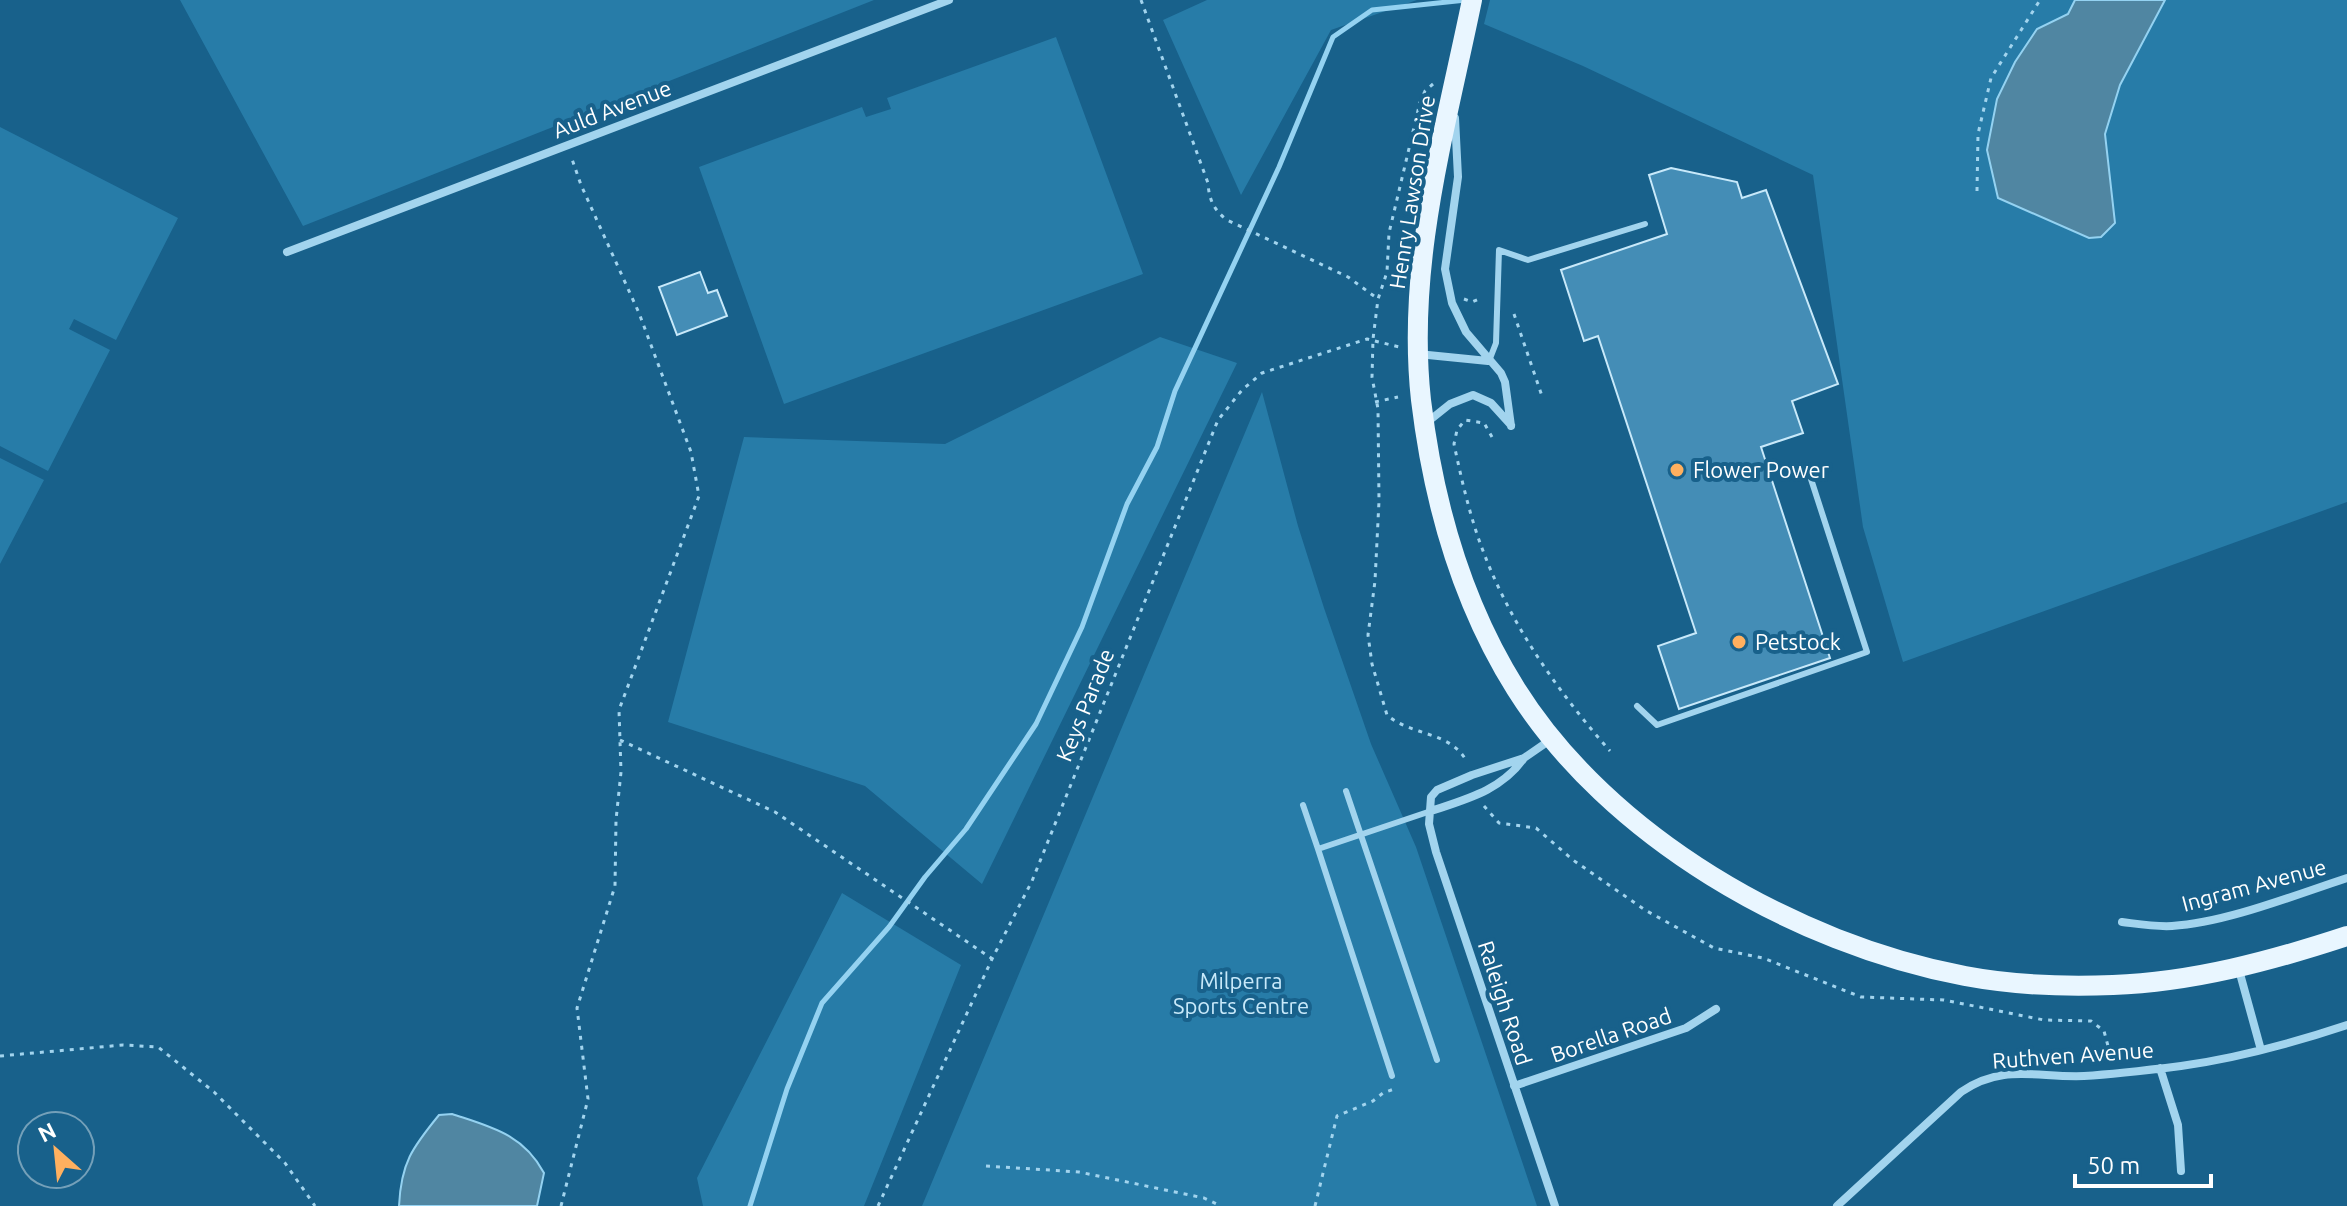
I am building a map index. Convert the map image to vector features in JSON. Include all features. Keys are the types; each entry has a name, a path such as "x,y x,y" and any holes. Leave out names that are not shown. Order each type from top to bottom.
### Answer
{"main road":[{"name":"Henry Lawson Drive","path":"1472,0 1462,47 1446,86 1424,242 1419,289 1418,354 1425,424 1440,507 1456,560 1481,619 1514,686 1573,763 1601,791 1673,850 1783,914 1880,954 1966,976 2062,985 2166,981 2238,968 2347,936"}],"street":[{"name":"Auld Avenue","path":"287,252 949,0"},
{"path":"1425,424 1450,404 1473,395 1491,403 1511,426 1505,382 1466,332 1452,303 1445,269 1458,177 1446,86"},
{"path":"1418,354 1489,361"},
{"path":"1524,758 1515,773 1494,787 1431,811 1431,797 1445,785 1524,758 1553,738"},
{"name":"Raleigh Road","path":"1431,811 1429,824 1432,839 1555,1206"},
{"name":"Ingram Avenue","path":"2122,922 2154,926 2186,924 2267,904 2347,878"},
{"path":"2238,968 2261,1050"},
{"name":"Borella Road","path":"1514,1086 1686,1028 1716,1009"},
{"name":"Ruthven Avenue","path":"1837,1206 1961,1092 1983,1079 2009,1073 2056,1077 2114,1073 2204,1062 2261,1050 2347,1025"},
{"path":"2160,1068 2178,1125 2181,1171"}],"lane":[{"path":"1489,361 1496,343 1499,250 1528,260 1645,224"},
{"path":"1637,706 1657,725 1867,652 1810,476"},
{"path":"1346,791 1437,1060"},
{"path":"1303,805 1392,1076"},
{"path":"1318,849 1431,811"}],"path":[{"path":"1141,0 1208,183 1209,198 1217,212 1227,220 1348,277 1378,299"},
{"path":"1977,191 1978,134 1991,78 2040,0"},
{"path":"1446,86 1425,91 1420,102 1389,233 1387,272 1378,299 1372,377 1379,501 1375,581 1368,635 1384,710 1390,718 1456,747 1469,768"},
{"path":"561,1206 588,1099 577,1008 615,886 616,820 621,772 619,710 699,496 691,452 639,313 581,185 568,145"},
{"path":"1464,299 1472,302 1479,299"},
{"path":"1514,314 1543,399"},
{"path":"1373,339 1418,354"},
{"name":"Keys Parade","path":"878,1206 992,959 1032,881 1218,420 1242,390 1262,373 1373,339"},
{"path":"1375,402 1398,397"},
{"path":"1492,437 1484,423 1465,420 1457,430 1454,444 1485,556 1526,638 1557,686 1610,751"},
{"path":"620,740 775,812 992,959"},
{"path":"1480,801 1494,820 1536,828 1573,860 1645,910 1714,948 1763,958 1861,997 1944,1000 2044,1020 2091,1021 2099,1025 2108,1040 2114,1073"},
{"path":"0,1056 123,1045 158,1047 214,1092 285,1163 315,1206"},
{"path":"1315,1206 1337,1116 1397,1087 1392,1076"},
{"path":"986,1166 1079,1172 1204,1198 1221,1206"}],"green space":[{"path":"180,0 874,0 303,226"},
{"path":"1207,0 1417,0 1331,30 1241,195 1163,20"},
{"path":"1490,0 2347,0 2347,502 1903,662 1863,527 1813,175 1583,66 1484,24"},
{"path":"1056,37 1143,274 784,404 699,167 862,107 866,117 891,109 887,98"},
{"path":"0,127 178,218 116,340 74,319 69,329 110,350 48,471 0,446"},
{"path":"1160,337 1237,363 982,884 865,786 668,722 744,437 945,444"},
{"name":"Milperra Sports Centre","path":"1262,392 1324,608 1371,744 1416,847 1537,1206 922,1206"},
{"path":"0,458 44,480 0,564"},
{"path":"842,893 961,965 864,1206 703,1206 697,1178"}],"shaded area":[{"path":"2075,0 2165,0 2120,85 2105,134 2115,223 2101,237 2089,238 1998,198 1987,150 1997,99 2015,62 2037,29 2068,14"},
{"path":"452,1114 505,1134 526,1149 544,1173 537,1206 399,1206 402,1178 415,1147 439,1115"}],"building":[{"path":"1671,168 1737,182 1742,198 1766,190 1838,384 1792,401 1803,433 1761,447 1830,658 1679,709 1658,646 1696,633 1598,336 1584,341 1561,270 1667,234 1649,175"},
{"path":"700,272 708,293 717,290 727,316 677,335 659,287"}],"waterway":[{"path":"750,1206 787,1089 822,1003 889,927 925,877 966,829 1036,724 1082,627 1127,504 1157,447 1175,391 1279,167 1333,37 1372,10 1466,0"}],"place":[{"name":"Flower Power","path":"1677,470"},
{"name":"Petstock","path":"1739,642"}]}
